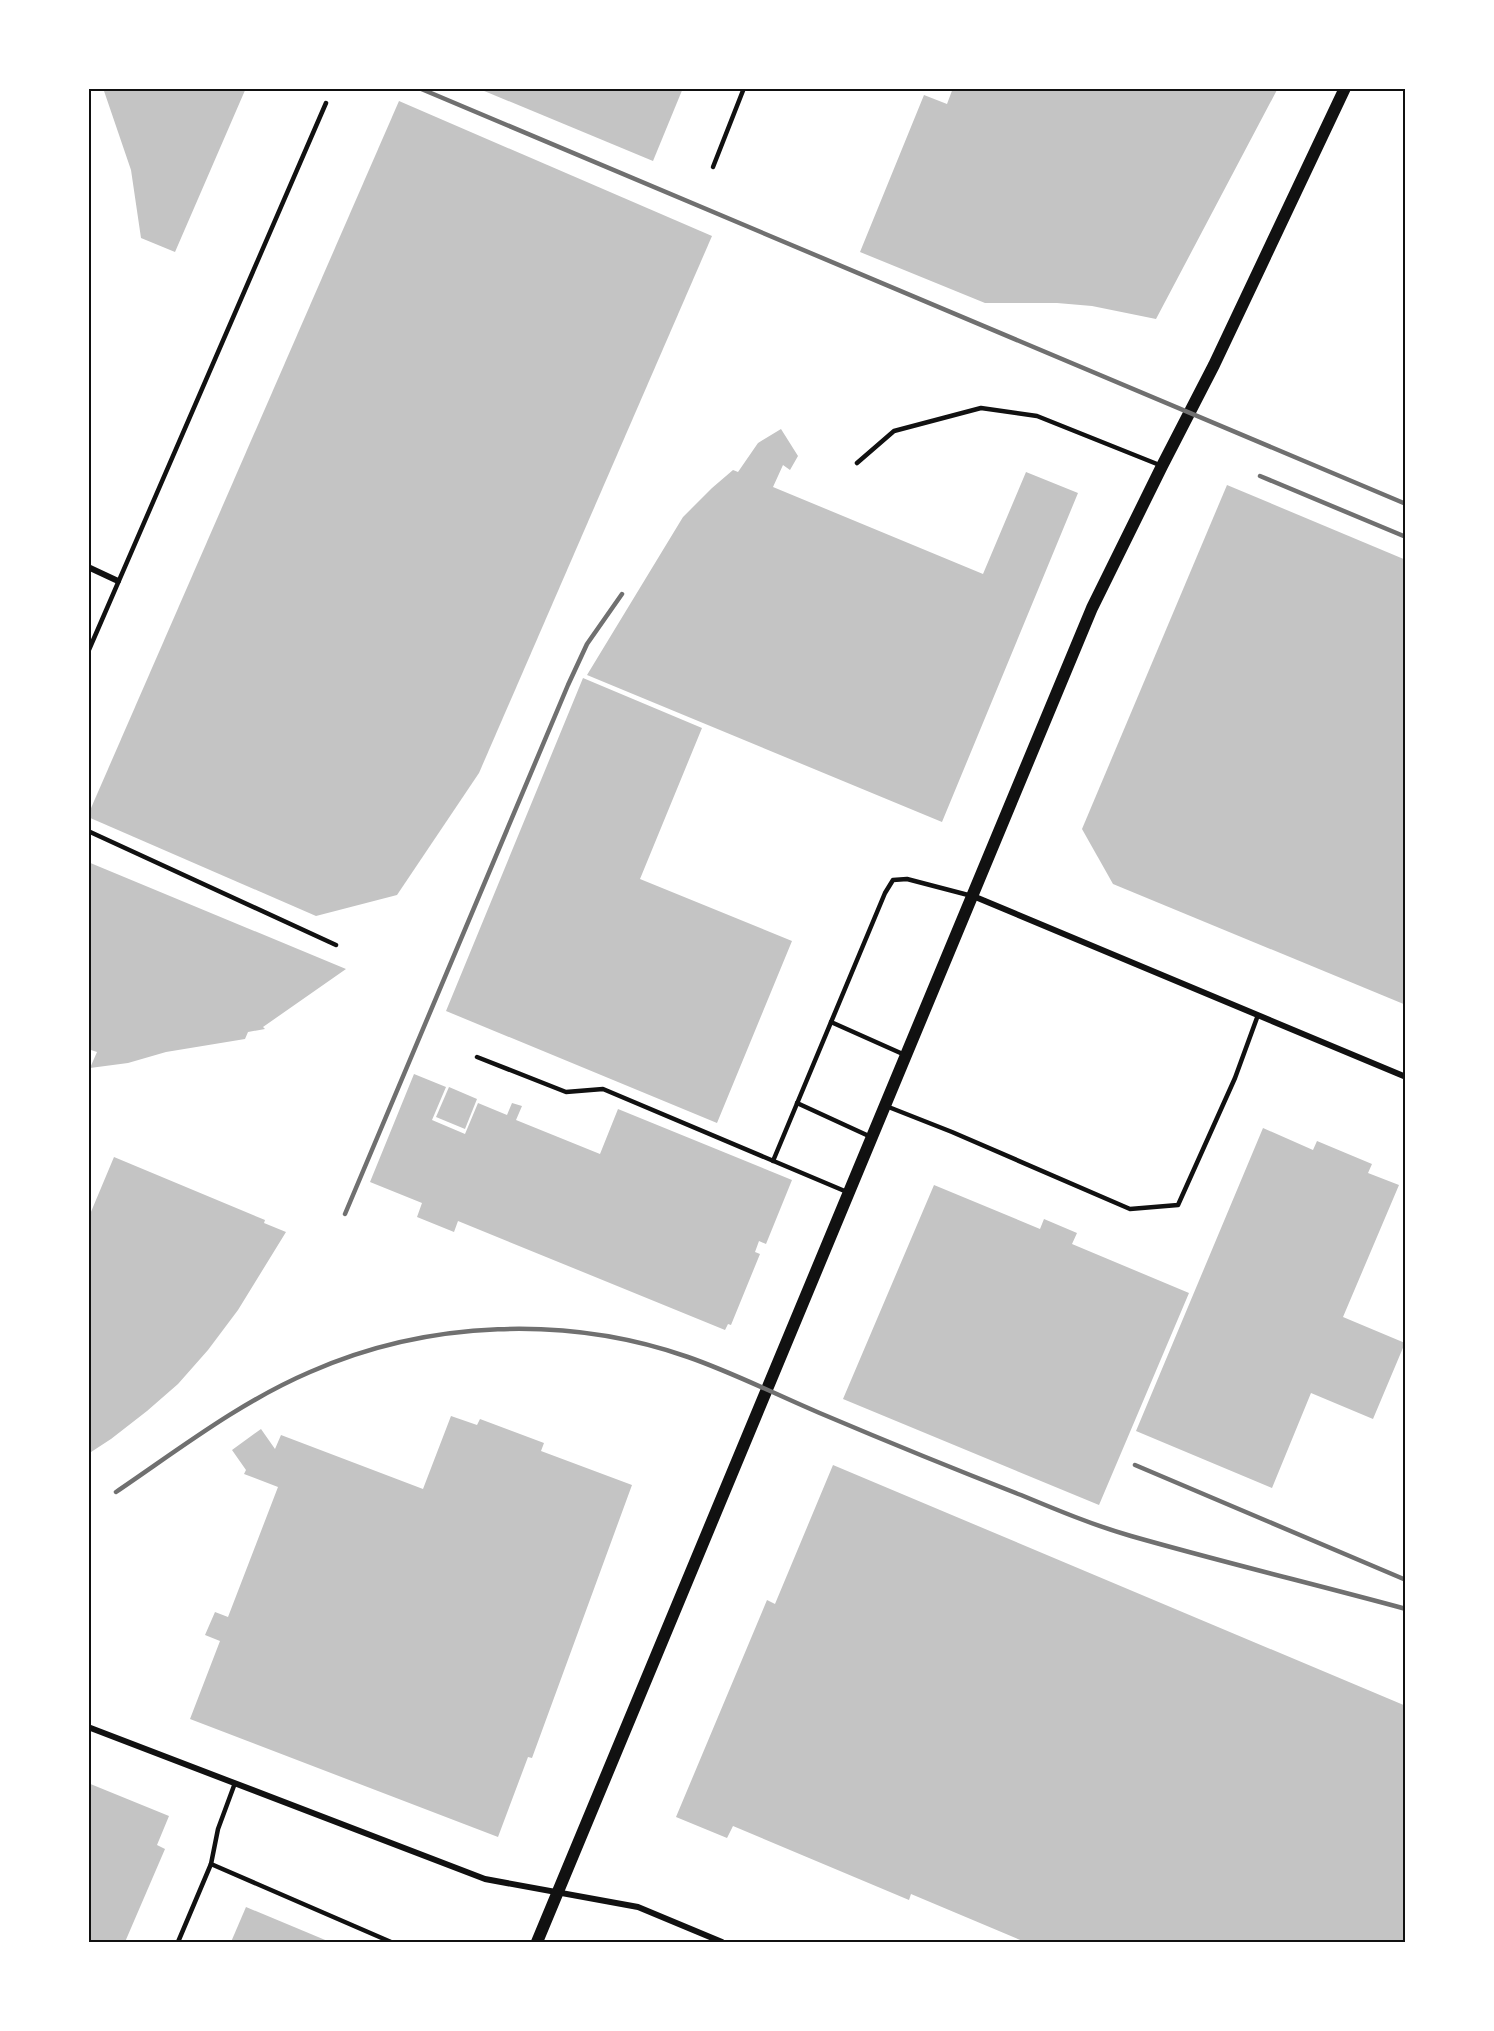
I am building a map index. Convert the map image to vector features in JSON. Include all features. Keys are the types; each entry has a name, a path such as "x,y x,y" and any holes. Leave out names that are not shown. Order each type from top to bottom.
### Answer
{"main road":[{"path":"537,1942 1092,608 1214,365 1345,88"}],"street":[{"path":"88,567 118,581"},
{"path":"973,896 1406,1077"},
{"path":"88,1727 484,1879 638,1907 722,1942"}],"lane":[{"path":"713,167 744,88"},
{"path":"88,652 326,103"},
{"path":"857,463 894,431 981,408 1037,416 1162,466"},
{"path":"88,831 336,945"},
{"path":"773,1161 885,892 893,880 908,879 973,896"},
{"path":"886,1106 1130,1209 1178,1205 1235,1078 1258,1015"},
{"path":"831,1022 906,1056"},
{"path":"477,1057 566,1092 603,1089 849,1193"},
{"path":"797,1104 872,1138"},
{"path":"178,1942 211,1864 218,1828 235,1783"},
{"path":"211,1864 391,1942"}],"building":[{"path":"103,88 246,88 175,252 141,238 131,170"},
{"path":"477,88 683,88 653,161"},
{"path":"953,88 1278,88 1156,319 1092,306 1057,303 985,303 860,252 924,95 947,104"},
{"path":"399,101 712,236 479,773 397,895 316,916 88,817 88,815"},
{"path":"781,429 798,456 790,470 783,465 773,487 983,574 1026,472 1078,493 942,822 587,675 683,517 733,470 738,472 758,443"},
{"path":"1227,485 1406,560 1406,1005 1113,884 1082,829"},
{"path":"583,678 702,728 640,879 792,941 717,1123 446,1011"},
{"path":"88,862 346,969 263,1027 265,1029 248,1032 245,1039 166,1052 128,1063 90,1068 97,1052 88,1049"},
{"path":"414,1074 446,1087 432,1120 465,1134 478,1103 507,1115 512,1103 522,1106 516,1120 600,1154 618,1109 792,1180 766,1244 759,1241 755,1252 760,1254 731,1325 728,1324 725,1330 458,1221 454,1232 417,1217 422,1203 370,1182"},
{"path":"449,1087 477,1099 465,1129 436,1117"},
{"path":"1263,1128 1313,1150 1317,1141 1372,1164 1368,1173 1399,1185 1343,1317 1405,1343 1373,1419 1311,1393 1272,1488 1136,1431"},
{"path":"114,1157 265,1220 264,1223 286,1232 238,1310 208,1350 178,1384 111,1439 88,1454 88,1219"},
{"path":"934,1185 1040,1229 1044,1219 1077,1233 1072,1244 1189,1293 1099,1505 843,1399"},
{"path":"451,1416 477,1425 480,1419 544,1443 541,1451 632,1485 532,1758 528,1757 498,1837 190,1719 220,1641 205,1635 215,1612 228,1617 278,1487 244,1474 246,1470 232,1450 261,1429 275,1449 281,1435 423,1489"},
{"path":"833,1465 1406,1706 1406,1942 1025,1942 911,1894 909,1900 733,1826 727,1838 676,1817 767,1600 775,1604"},
{"path":"88,1783 169,1816 157,1845 165,1849 125,1942 88,1942"},
{"path":"246,1907 330,1942 231,1942"}],"railway":[{"path":"419,88 1406,504"},
{"path":"1260,476 1406,537"},
{"path":"345,1214 568,685 587,644 622,594"},
{"path":"116,1492 234,1412 284,1384 355,1355 402,1342 450,1333 498,1329 594,1334 642,1343 705,1363 896,1445 1103,1527 1199,1555 1406,1609"},
{"path":"1135,1465 1406,1580"}]}
